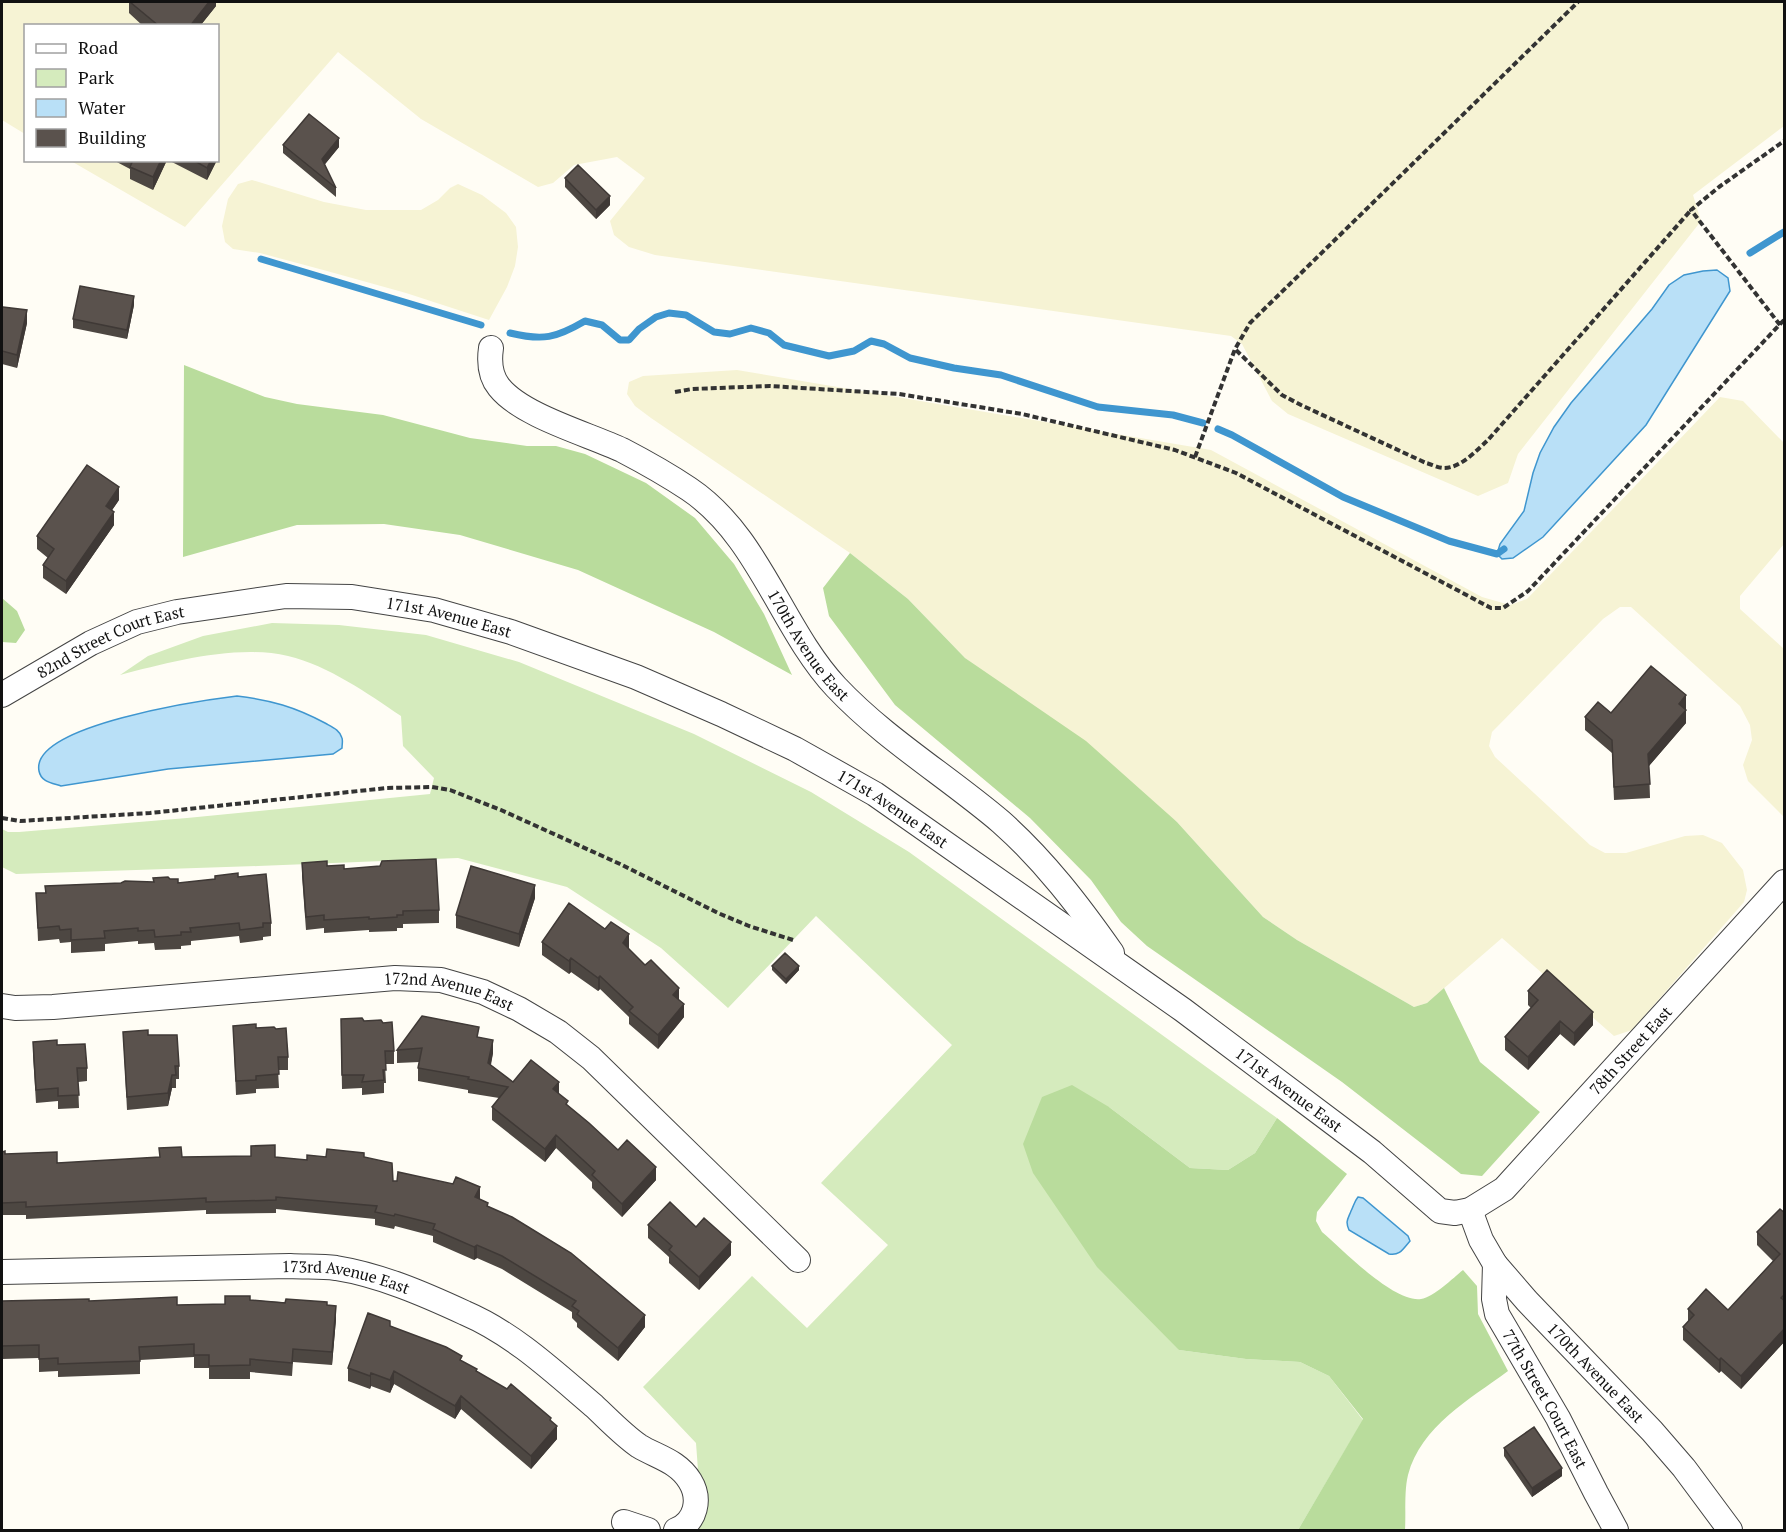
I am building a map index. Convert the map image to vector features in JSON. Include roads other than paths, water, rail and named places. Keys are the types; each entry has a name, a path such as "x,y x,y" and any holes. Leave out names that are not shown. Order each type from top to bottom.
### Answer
{"street":[{"name":"170th Avenue East","path":"491,348 489,362 492,375 497,386 507,397 523,407 621,450 658,470 692,491 718,515 740,540 764,575 803,645 836,687 871,720 1001,823 1047,868 1124,969"},
{"name":"171st Avenue East","path":"226,604 286,596 341,597 434,610 511,632 636,677 795,749 875,794 1183,1010 1372,1152 1440,1211 1455,1213 1470,1210"},
{"name":"82nd Street Court East","path":"2,695 91,643 137,622 177,612 226,604"},
{"name":"78th Street East","path":"1470,1210 1504,1189 1785,882"},
{"name":"172nd Avenue East","path":"2,1006 53,1007 394,978 441,980 483,992 558,1032 591,1058 798,1260"},
{"name":"170th Avenue East","path":"1470,1210 1481,1240 1495,1264 1527,1301 1652,1431 1684,1468 1730,1530"},
{"name":"77th Street Court East","path":"1495,1264 1494,1299 1497,1314 1558,1418 1616,1530"},
{"name":"173rd Avenue East","path":"2,1272 290,1266 335,1268 379,1279 467,1314 518,1343 638,1445 685,1473 696,1500 695,1511 686,1525 676,1530"},
{"path":"624,1522 648,1530"}],"water":[{"path":"1717,270 1728,278 1730,291 1646,425 1543,537 1513,558 1502,559 1497,554 1500,544 1524,511 1540,453 1554,427 1571,403 1652,309 1669,285 1684,275"},
{"path":"237,696 293,708 314,717 333,727 339,733 342,748 333,754 168,769 61,786 47,782 40,775 44,755 62,740 89,728 157,709"},
{"path":"1358,1197 1363,1198 1408,1236 1410,1241 1401,1251 1389,1254 1349,1230 1347,1220"}],"waterway":[{"path":"1750,253 1784,232"},
{"path":"261,259 481,325"},
{"path":"510,333 532,337 549,336 566,331 585,321 602,325 620,340 629,340 639,329 656,317 669,313 686,315 714,332 730,334 751,328 769,333 784,345 829,356 854,351 871,341 884,344 910,358 1001,375 1098,407 1173,415 1203,423"},
{"path":"1218,429 1343,497 1449,541 1497,554 1504,549"}]}
